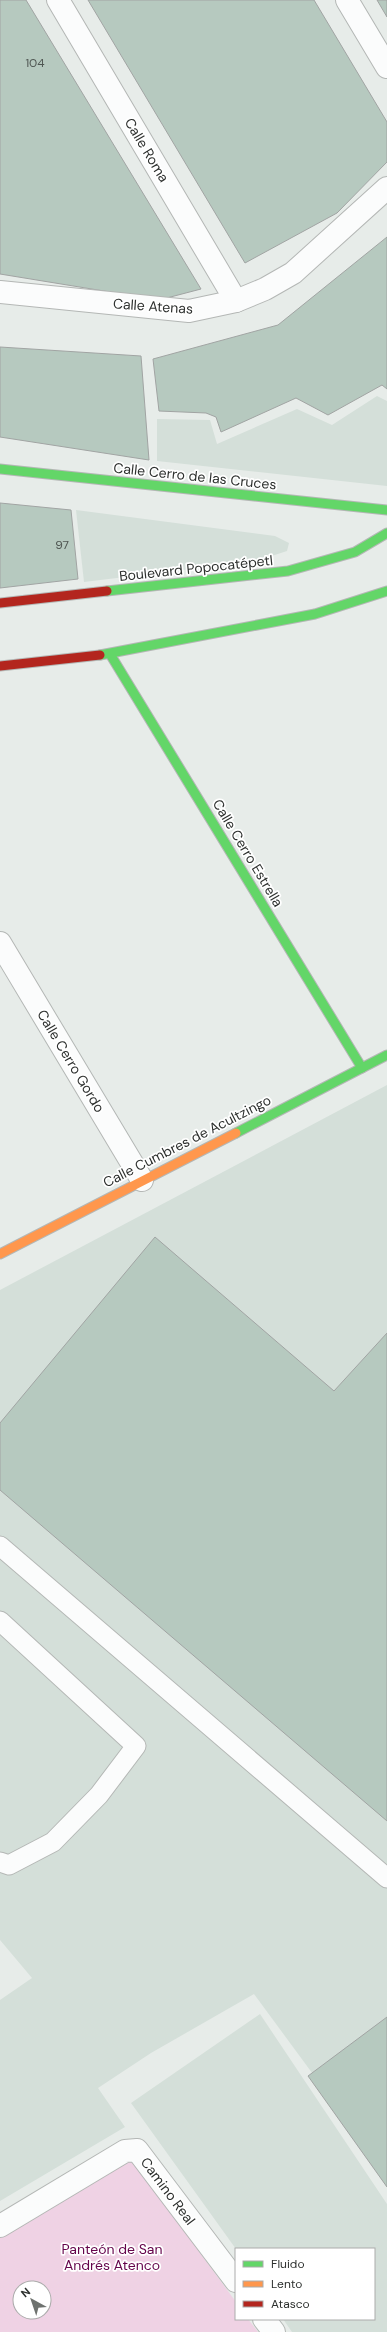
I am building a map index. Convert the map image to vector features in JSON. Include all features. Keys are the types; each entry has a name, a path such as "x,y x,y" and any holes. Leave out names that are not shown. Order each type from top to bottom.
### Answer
{"street":[{"name":"Calle Roma","path":"58,0 236,301"},
{"path":"347,0 387,67"},
{"name":"Calle Atenas","path":"0,292 189,311 236,301 265,289 292,273 387,188"},
{"name":"Calle Cerro de las Cruces","path":"0,469 387,510"},
{"name":"Boulevard Popocatépetl","path":"0,603 288,571 355,552 387,533"},
{"path":"0,666 110,654 315,614 387,591"},
{"name":"Calle Cerro Estrella","path":"110,654 362,1068"},
{"name":"Calle Cerro Gordo","path":"0,942 142,1180"},
{"name":"Calle Cumbres de Acultzingo","path":"0,1254 387,1055"},
{"name":"Camino Real","path":"0,2226 125,2151 137,2150 235,2280"},
{"path":"265,2320 274,2332"}],"lane":[{"path":"0,1546 387,1878"},
{"path":"0,1621 136,1746 99,1795 53,1842 9,1864 0,1862"}],"shaded area":[{"path":"377,396 387,401 387,486 157,461 157,419 210,420 217,444 297,409 332,425"},
{"path":"76,510 275,536 289,543 287,551 256,561 84,582"},
{"path":"387,1085 387,2182 318,2081 254,1994 151,2053 98,2088 125,2127 0,2201 0,2000 32,1978 0,1940 0,1290"},
{"path":"260,2014 387,2204 387,2332 292,2332 284,2320 375,2320 375,2248 235,2248 131,2103"}],"green space":[{"name":"Panteón de San Andrés Atenco","path":"132,2160 235,2301 235,2320 249,2320 258,2332 0,2332 0,2238"}],"building":[{"path":"0,0 26,0 201,289 159,300 0,274"},
{"path":"88,0 314,0 387,122 387,162 337,213 245,263"},
{"path":"377,0 387,0 387,17"},
{"path":"387,237 387,389 382,385 328,415 296,398 221,432 216,417 206,413 159,411 153,359 278,325"},
{"path":"0,347 141,356 149,460 0,437"},
{"path":"0,503 71,510 78,579 0,588"},
{"path":"155,1237 334,1391 387,1333 387,1821 0,1490 0,1423"},
{"path":"387,2017 387,2187 308,2076"}],"traffic: fast":[{"path":"0,469 387,510"},
{"path":"107,591 288,571 355,552 387,533"},
{"path":"100,655 315,614 387,591"},
{"path":"110,654 362,1068"},
{"path":"236,1133 387,1055"}],"traffic: slow":[{"path":"0,1254 236,1133"}],"traffic: jam":[{"path":"0,603 107,591"},
{"path":"0,666 100,655"}]}
